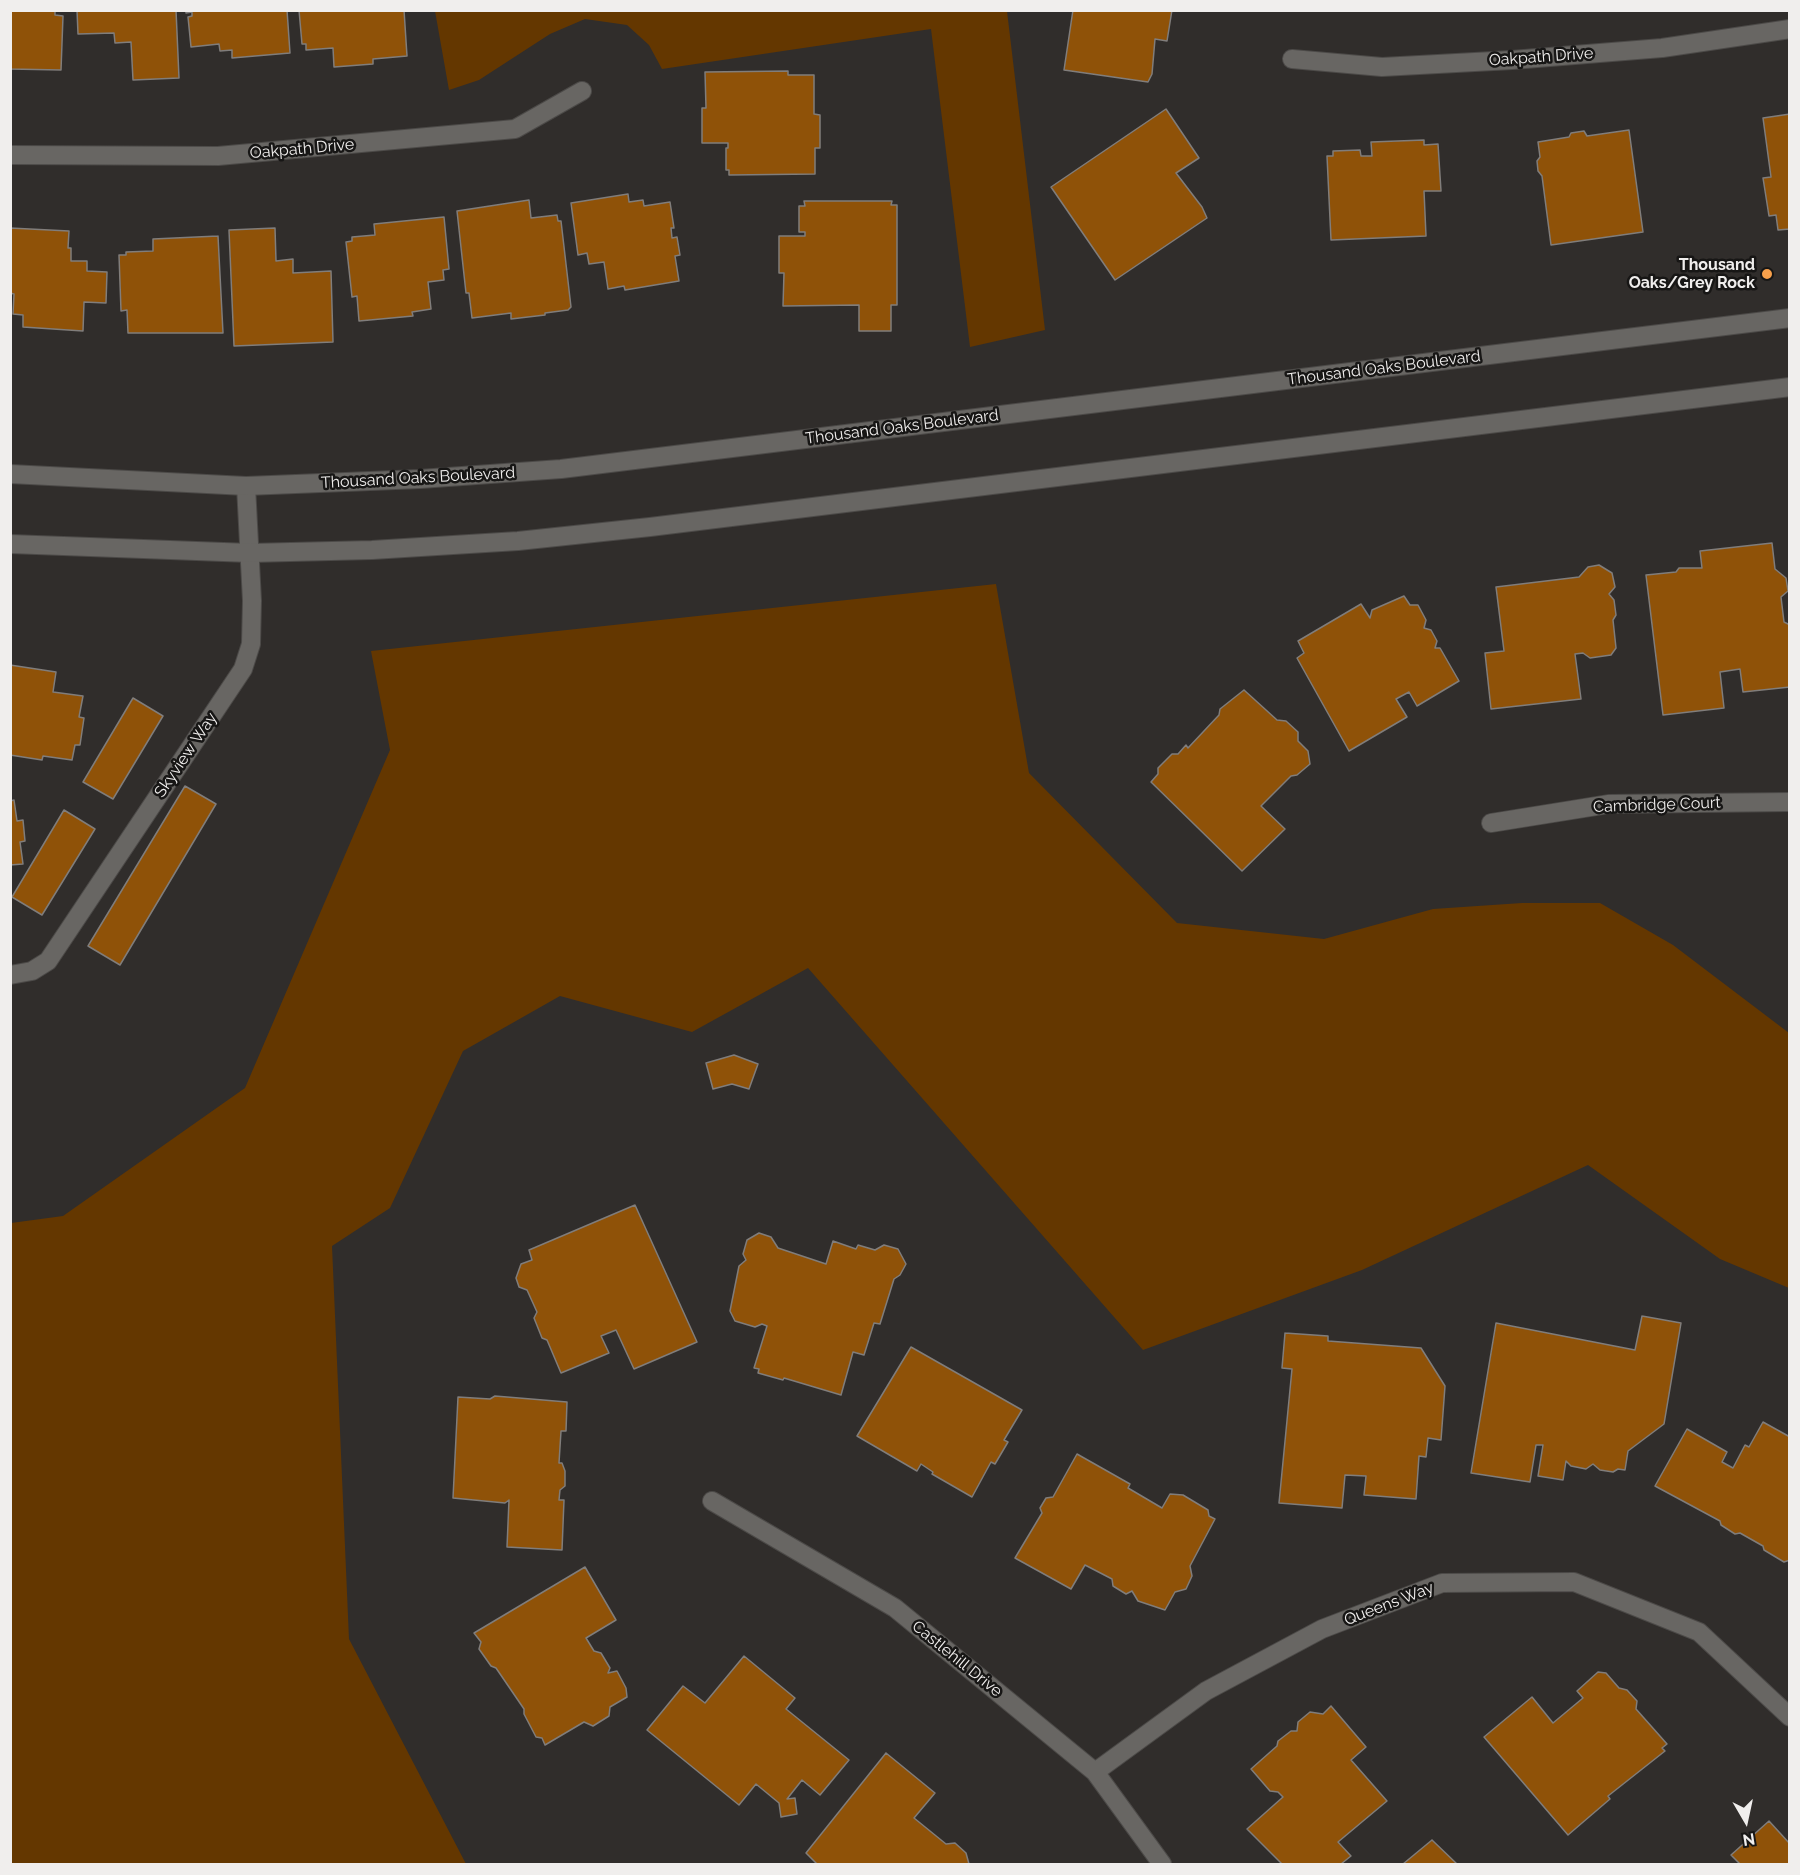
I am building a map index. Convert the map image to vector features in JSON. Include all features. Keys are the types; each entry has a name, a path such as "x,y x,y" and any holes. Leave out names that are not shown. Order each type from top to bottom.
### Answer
{"main road":[{"name":"Oakpath Drive","path":"1292,59 1382,67 1512,60 1662,48 1790,29"},
{"name":"Oakpath Drive","path":"10,155 218,156 515,129 582,91"},
{"name":"Thousand Oaks Boulevard","path":"10,474 246,486 420,479 561,469 1790,318"},
{"path":"10,544 250,553 462,545 639,529 1790,387"},
{"name":"Skyview Way","path":"10,975 32,971 48,961 243,669 251,644 250,553 246,486"},
{"name":"Cambridge Court","path":"1491,823 1609,804 1790,802"},
{"name":"Castlehill Drive","path":"712,1501 895,1608 1095,1772 1162,1864"},
{"name":"Queens Way","path":"1095,1772 1206,1691 1322,1629 1442,1583 1574,1582 1699,1632 1790,1717"}],"shaded area":[{"path":"435,11 1007,11 1045,330 970,347 931,29 662,69 649,45 627,25 585,19 550,34 479,80 449,90"},
{"path":"996,584 1029,773 1177,923 1324,939 1433,909 1522,903 1600,903 1673,945 1789,1033 1789,1288 1720,1259 1588,1165 1362,1270 1143,1350 808,968 692,1032 560,996 463,1051 390,1208 332,1246 349,1639 466,1864 11,1864 11,1223 63,1216 245,1088 390,750 371,651"}],"building":[{"path":"10,10 55,10 55,15 63,16 61,70 10,69"},
{"path":"77,10 176,10 179,78 133,80 131,42 115,43 114,33 78,34"},
{"path":"186,10 287,10 290,53 232,58 232,50 220,51 219,44 191,47 188,17 192,16 192,12 186,13"},
{"path":"299,10 404,10 407,56 373,59 373,64 334,67 333,48 306,50 306,44 302,44"},
{"path":"1073,10 1172,10 1167,41 1155,39 1152,74 1148,82 1064,70"},
{"path":"788,71 788,75 814,75 814,114 820,115 820,148 815,148 815,174 729,175 729,170 726,170 728,143 702,143 702,108 706,108 705,72"},
{"path":"1166,109 1199,158 1176,173 1202,207 1207,218 1115,280 1051,187"},
{"path":"1790,114 1790,229 1778,230 1776,215 1769,216 1763,178 1771,177 1763,118"},
{"path":"1629,130 1643,232 1551,245 1542,176 1538,171 1537,161 1540,157 1538,142 1569,137 1571,133 1584,131 1587,136"},
{"path":"1424,140 1424,145 1438,144 1441,191 1424,191 1426,236 1331,240 1327,156 1333,156 1333,151 1360,150 1361,156 1372,156 1371,142"},
{"path":"628,194 629,202 643,200 644,206 670,202 674,228 671,228 672,238 677,237 680,255 675,256 679,281 625,290 624,286 608,289 604,262 589,264 587,253 578,255 571,203"},
{"path":"529,200 531,218 557,215 558,221 561,221 571,307 568,310 545,313 545,315 511,319 511,313 472,318 469,293 466,293 457,211"},
{"path":"804,201 892,201 891,205 897,205 897,305 891,305 891,331 859,331 859,305 783,306 784,273 779,273 779,236 805,236 805,232 799,232 799,206 805,206"},
{"path":"444,217 449,269 443,270 444,280 428,282 431,309 412,312 413,316 359,321 357,296 352,297 346,242 352,241 352,237 375,235 374,224"},
{"path":"10,228 69,231 68,248 71,248 71,261 87,261 87,271 107,272 106,303 84,302 83,331 23,327 23,315 13,314 14,294 10,293"},
{"path":"275,228 276,261 293,259 293,273 331,271 333,342 234,346 229,230"},
{"path":"218,236 223,333 128,333 127,310 121,311 119,255 126,255 126,252 153,251 153,239"},
{"path":"1772,543 1775,569 1786,578 1788,591 1781,597 1784,622 1790,625 1790,687 1743,692 1740,669 1720,672 1724,708 1663,715 1646,575 1676,572 1679,568 1702,568 1700,551"},
{"path":"1599,565 1612,573 1615,587 1609,594 1614,600 1616,615 1613,620 1616,648 1611,655 1590,658 1583,653 1575,654 1581,699 1491,709 1485,653 1504,651 1496,587 1579,577 1588,567"},
{"path":"1404,596 1410,605 1418,605 1426,620 1424,628 1431,630 1437,641 1435,648 1440,648 1459,681 1417,706 1409,692 1396,699 1407,717 1349,751 1297,658 1304,653 1298,641 1361,604 1370,618 1372,610"},
{"path":"10,665 56,672 53,692 83,696 79,717 84,718 80,745 75,745 72,760 43,756 42,760 10,755"},
{"path":"1244,690 1277,720 1286,721 1298,732 1298,741 1308,751 1310,764 1297,775 1291,776 1261,806 1285,829 1242,871 1151,782 1158,774 1158,768 1172,754 1178,754 1186,745 1188,748 1219,715 1220,709"},
{"path":"133,698 163,716 113,799 83,782"},
{"path":"185,786 216,804 120,965 88,946"},
{"path":"14,800 17,821 23,820 25,841 20,842 23,864 10,865 10,801"},
{"path":"64,810 95,829 42,915 12,897"},
{"path":"734,1055 758,1064 749,1089 732,1084 713,1089 706,1063"},
{"path":"635,1205 697,1342 634,1369 616,1330 601,1336 609,1353 561,1373 547,1340 542,1338 534,1318 537,1312 527,1290 519,1287 516,1278 521,1264 532,1260 529,1250"},
{"path":"759,1233 771,1237 778,1248 826,1264 833,1241 856,1249 858,1245 875,1250 884,1245 898,1249 906,1264 900,1275 894,1279 880,1324 874,1323 864,1355 853,1352 841,1395 784,1378 783,1380 758,1373 759,1369 754,1368 767,1326 762,1324 755,1327 735,1321 730,1311 739,1266 746,1260 743,1254 747,1240"},
{"path":"1642,1316 1681,1323 1664,1424 1628,1451 1625,1470 1618,1469 1613,1472 1600,1470 1593,1464 1586,1469 1571,1466 1566,1461 1563,1480 1538,1476 1543,1445 1536,1445 1530,1482 1471,1473 1496,1323 1635,1350"},
{"path":"1285,1333 1328,1336 1328,1341 1421,1348 1445,1386 1441,1440 1428,1438 1426,1457 1419,1456 1416,1499 1364,1495 1366,1476 1345,1475 1342,1508 1279,1503 1292,1369 1282,1368"},
{"path":"911,1347 1022,1410 1004,1440 1008,1442 995,1464 991,1462 972,1497 932,1474 933,1472 921,1464 917,1471 857,1436"},
{"path":"495,1396 567,1402 566,1431 561,1431 559,1463 562,1463 565,1471 565,1486 560,1490 559,1500 564,1500 562,1550 507,1547 509,1500 505,1503 453,1498 458,1397 490,1399"},
{"path":"1763,1422 1790,1437 1790,1560 1784,1562 1764,1550 1763,1546 1740,1533 1735,1534 1721,1525 1720,1521 1655,1486 1687,1429 1727,1452 1722,1462 1733,1468 1745,1445 1749,1447"},
{"path":"1077,1454 1130,1484 1128,1488 1162,1508 1170,1494 1183,1495 1208,1510 1209,1516 1215,1519 1190,1566 1192,1576 1186,1589 1175,1592 1165,1610 1138,1601 1132,1591 1126,1594 1113,1586 1112,1579 1085,1565 1071,1589 1015,1558 1042,1513 1040,1508 1046,1498 1053,1497"},
{"path":"585,1567 616,1620 586,1638 594,1651 601,1653 610,1668 608,1673 617,1671 626,1688 627,1697 610,1707 609,1716 593,1726 584,1722 545,1745 542,1738 536,1737 524,1714 524,1709 496,1668 491,1666 479,1649 481,1642 474,1633"},
{"path":"744,1656 795,1698 786,1709 849,1760 820,1795 802,1780 787,1799 795,1798 797,1814 781,1817 779,1803 756,1784 739,1805 647,1730 683,1686 705,1703"},
{"path":"1598,1672 1606,1673 1619,1688 1627,1690 1637,1701 1636,1709 1667,1744 1662,1748 1665,1751 1608,1796 1610,1799 1568,1835 1484,1737 1532,1697 1553,1723 1583,1698 1577,1691"},
{"path":"1331,1706 1366,1747 1351,1760 1387,1801 1338,1842 1351,1856 1341,1864 1282,1864 1247,1829 1283,1797 1278,1792 1270,1791 1251,1769 1277,1746 1278,1741 1291,1731 1297,1731 1298,1722 1310,1712 1323,1714"},
{"path":"886,1753 935,1793 914,1818 946,1844 955,1843 966,1853 969,1864 817,1864 806,1853"},
{"path":"1769,1821 1790,1844 1790,1864 1740,1864 1731,1855"},
{"path":"1432,1840 1457,1864 1403,1864"}],"place":[{"name":"Thousand Oaks/Grey Rock","path":"1767,274"}]}
